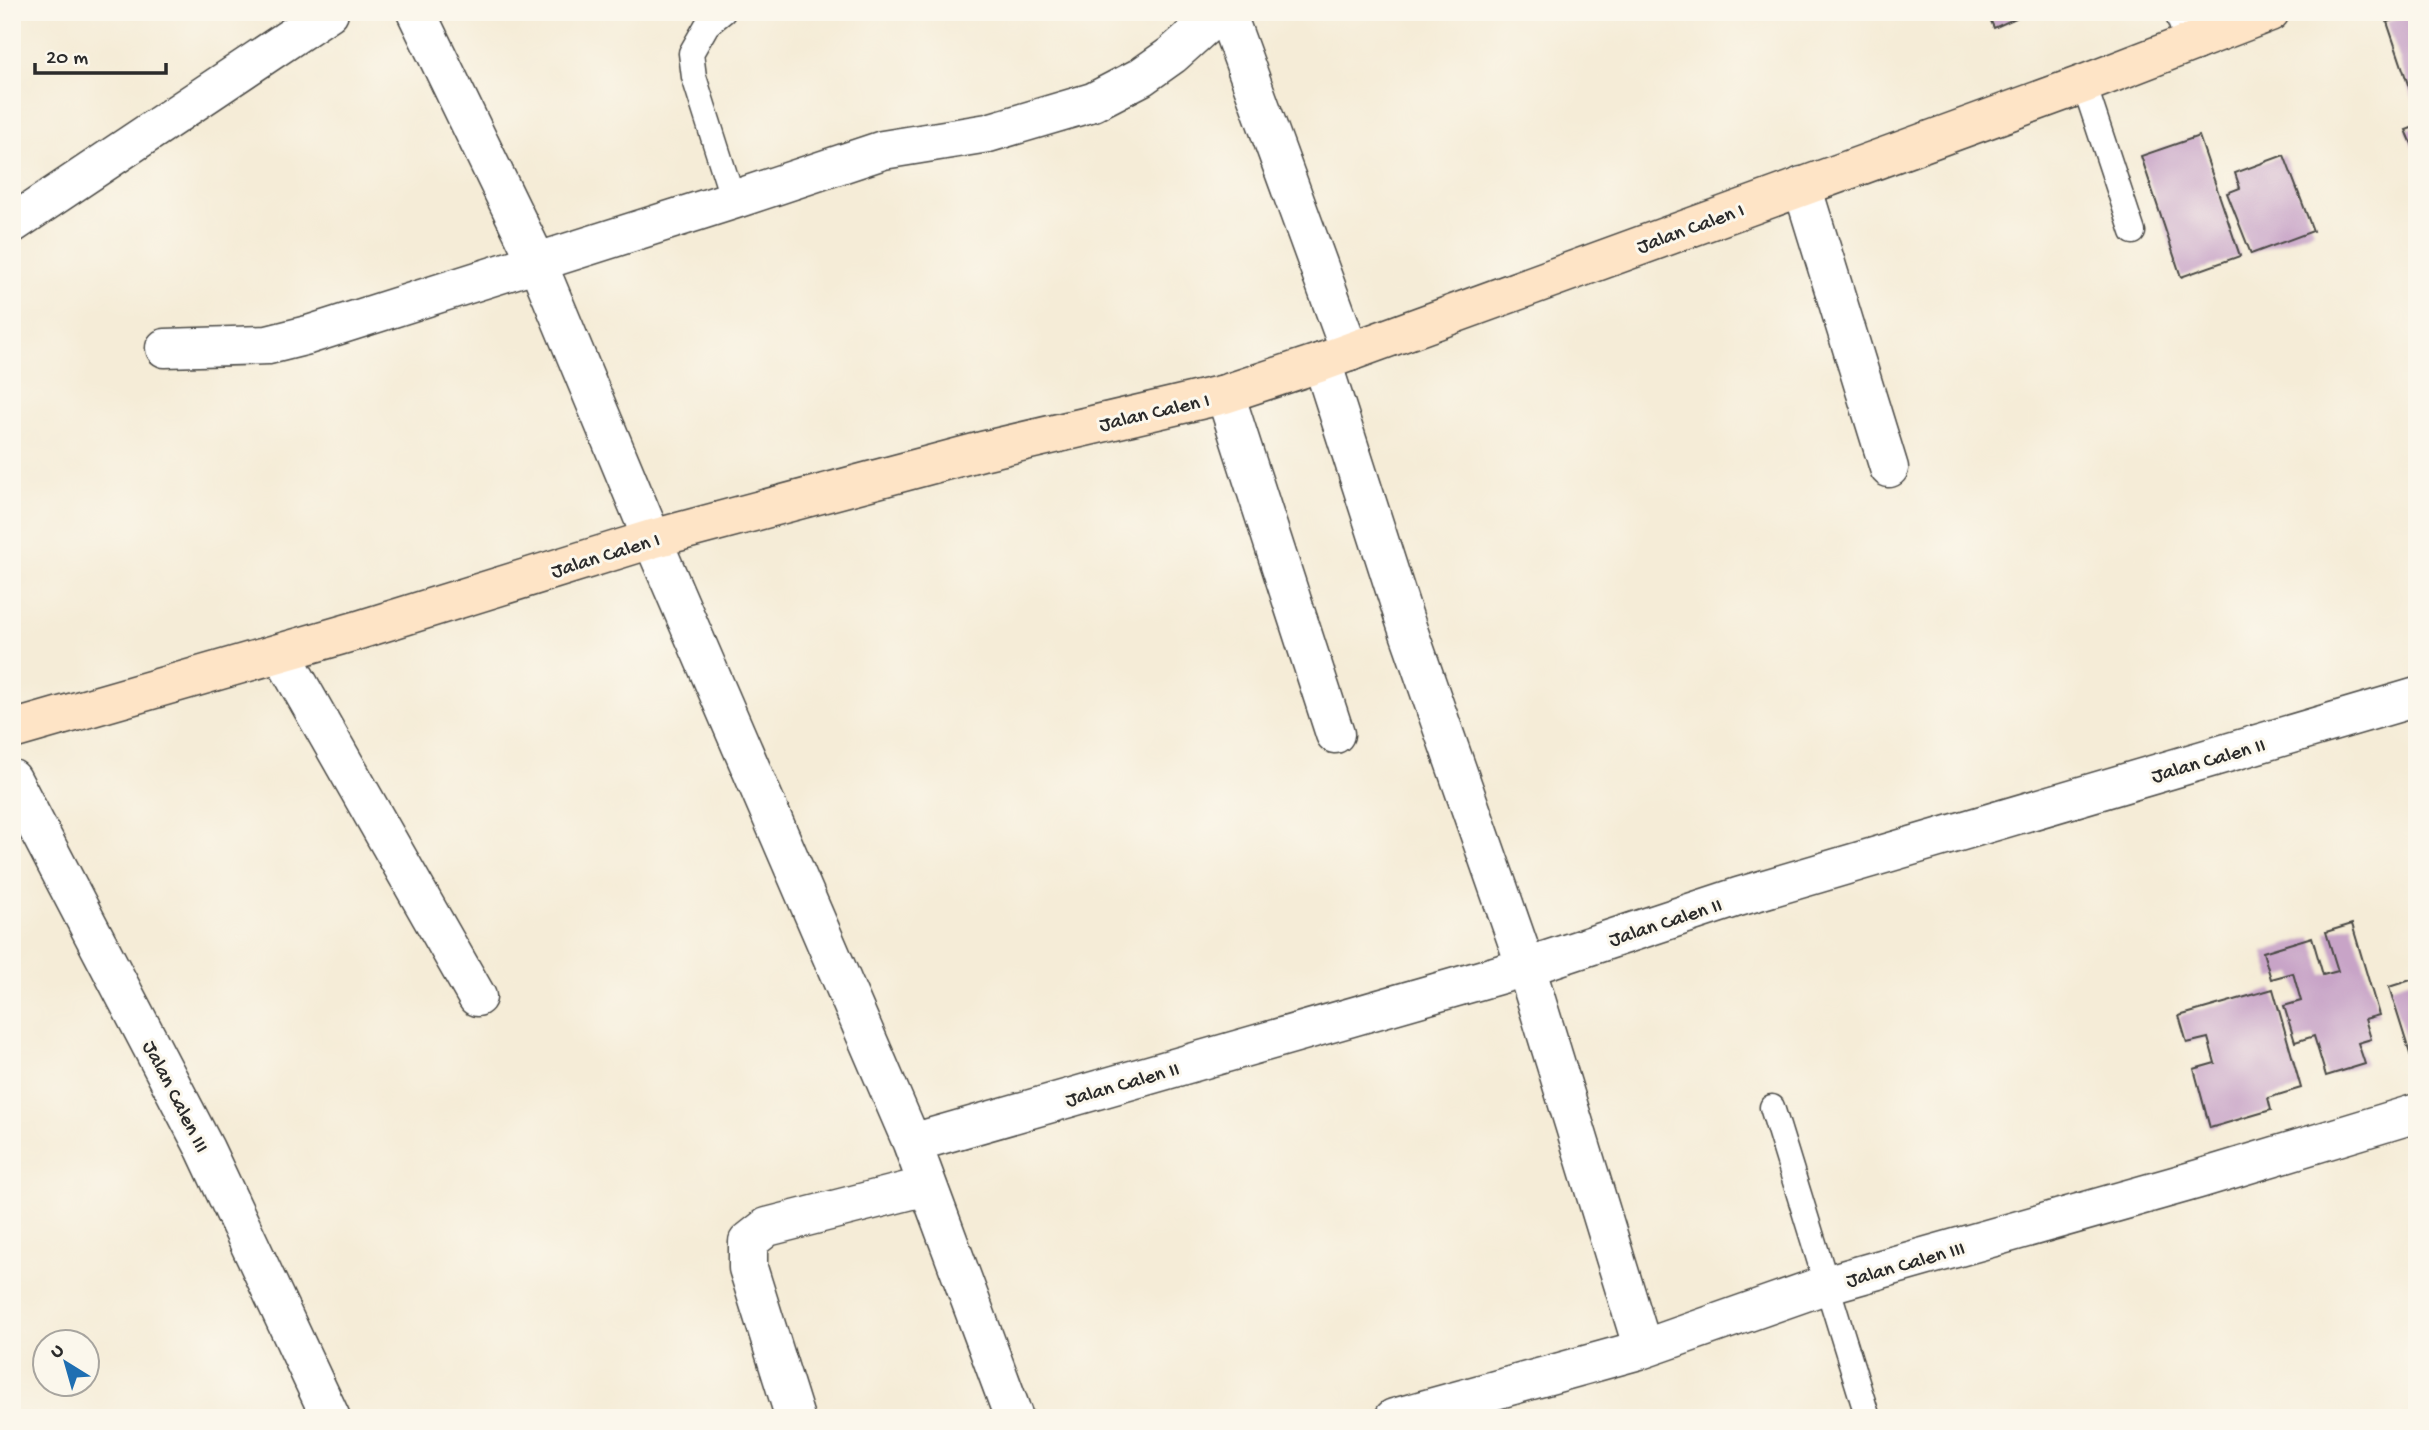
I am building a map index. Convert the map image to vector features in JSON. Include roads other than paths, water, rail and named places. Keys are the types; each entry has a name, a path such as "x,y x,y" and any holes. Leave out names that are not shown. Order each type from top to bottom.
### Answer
{"street":[{"path":"12,224 329,12"},
{"path":"416,12 537,262 652,540 912,1143 1014,1418"},
{"path":"164,348 268,345 308,335 733,201 883,150 988,133 1093,103 1141,77 1223,12 1336,357 1406,624 1526,967 1643,1349"},
{"name":"Jalan Calen I","path":"12,730 281,653 652,540 982,451 1225,394 1336,357 2084,84 2190,27 2270,12"},
{"path":"1802,186 1889,468"},
{"path":"1225,394 1335,734"},
{"path":"281,653 477,997"},
{"name":"Jalan Calen II","path":"912,1143 1526,967 1738,897 2417,697"},
{"name":"Jalan Calen III","path":"12,779 205,1149 331,1418"},
{"name":"Jalan Calen III","path":"1394,1418 1440,1412 1643,1349 1825,1285 2199,1179 2417,1113"},
{"path":"795,1418 748,1268 748,1241 767,1227 927,1186"}],"lane":[{"path":"723,12 707,25 691,53 694,77 733,201"},
{"path":"2084,84 2133,232"},
{"path":"1772,1107 1868,1418"}]}
